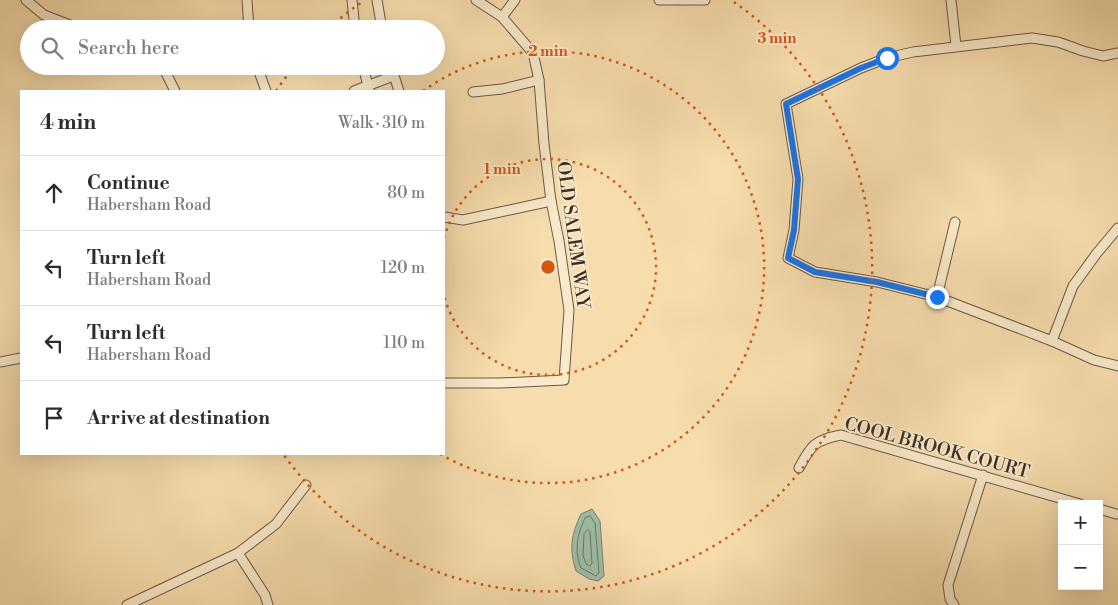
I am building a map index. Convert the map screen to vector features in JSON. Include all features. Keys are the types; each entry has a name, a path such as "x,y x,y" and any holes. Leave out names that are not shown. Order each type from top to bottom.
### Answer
{"street":[{"path":"26,0 44,15 57,20"},
{"path":"246,0 248,20"},
{"path":"352,0 354,20"},
{"path":"377,0 380,20"},
{"name":"OLD SALEM WAY","path":"445,383 564,380 569,310 551,201 539,80 533,53 502,17 476,0"},
{"path":"502,17 515,0"},
{"path":"659,0 705,0"},
{"path":"951,0 956,46"},
{"path":"1118,53 1103,56 1058,42 1032,38 913,52 887,58 861,68 786,104 798,179 794,230 788,258 815,272 877,282 937,297 1052,341 1094,360 1118,366"},
{"path":"167,75 174,90"},
{"path":"260,75 266,90"},
{"path":"365,75 368,89 394,76 399,90"},
{"path":"474,92 502,89 539,80"},
{"path":"445,217 464,220 551,201"},
{"path":"937,297 955,222"},
{"path":"1052,341 1073,286 1118,228"},
{"path":"0,362 20,358"},
{"name":"COOL BROOK COURT","path":"799,468 808,450 823,438 841,435 983,474 1067,500"},
{"path":"954,605 950,599 948,585 983,474"},
{"path":"127,605 238,553 276,524 306,485"},
{"path":"1103,510 1116,514"},
{"path":"238,553 265,595 268,605"}],"water":[{"path":"592,509 600,521 604,576 598,581 589,579 576,571 572,556 573,535 581,514"}],"route":[{"path":"887,58 861,68 786,104 798,179 794,230 788,258 815,272 877,282 937,297"}]}
